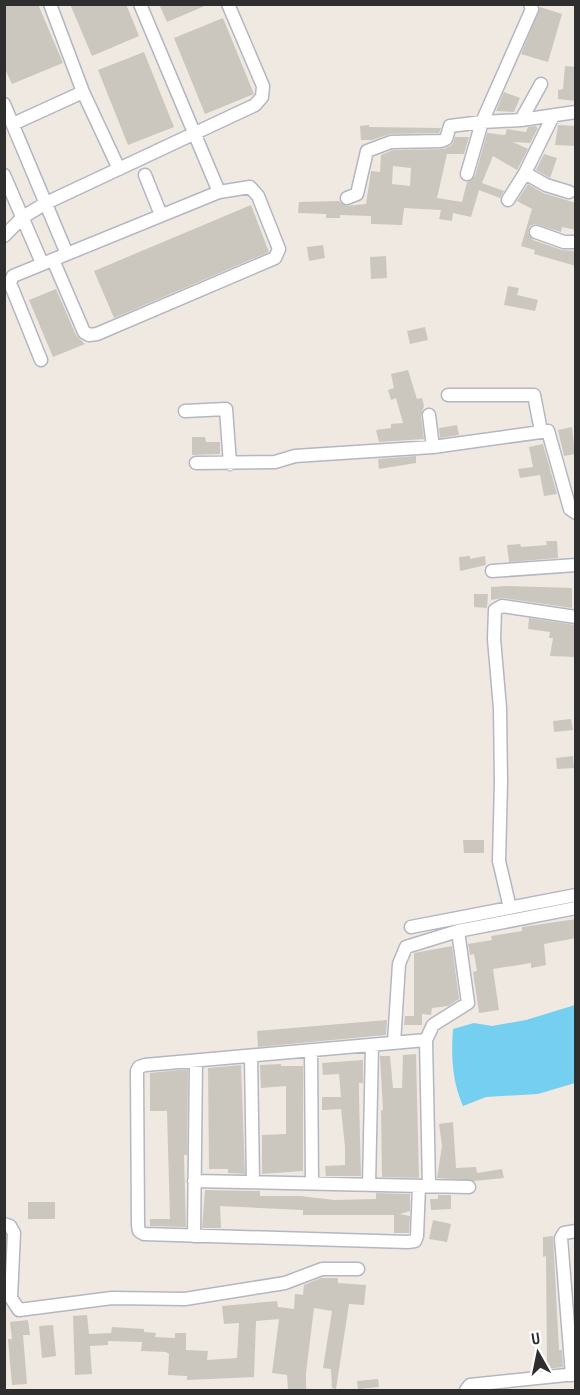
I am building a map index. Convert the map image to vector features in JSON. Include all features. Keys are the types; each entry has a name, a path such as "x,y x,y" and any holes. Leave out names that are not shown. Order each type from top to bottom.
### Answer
{"street":[{"path":"50,4 83,92 119,169"},
{"path":"140,4 219,192"},
{"path":"4,236 23,217 46,203 255,105 262,97 263,86 228,4"},
{"path":"467,174 482,122 532,9 530,4"},
{"path":"521,120 541,84"},
{"path":"14,124 83,92"},
{"path":"4,104 67,254"},
{"path":"347,198 357,194 367,151 391,142 441,141 446,139 450,126 521,120 576,112"},
{"path":"508,200 525,173 553,116"},
{"path":"525,173 546,185 569,192"},
{"path":"4,175 23,217 47,262 84,332 89,335 97,334 274,258 279,249 258,196 250,187 219,192 162,215 67,254 47,262 13,276 10,283 41,360"},
{"path":"144,176 162,215"},
{"path":"536,232 564,242 576,243"},
{"path":"448,395 534,395 541,431"},
{"path":"185,411 226,409 230,464"},
{"path":"429,415 434,447"},
{"path":"196,464 275,462 295,456 434,447 548,430 570,509 576,513"},
{"path":"492,571 576,565"},
{"path":"510,908 499,861 500,708 494,639 495,610 502,606 576,617"},
{"path":"411,927 576,895"},
{"path":"394,1042 402,952 405,947 458,931 576,908"},
{"path":"426,1040 139,1067 137,1071 139,1231 144,1234 194,1236 415,1241 424,1186 426,1040 432,1024 468,1003 458,931"},
{"path":"369,1185 372,1045"},
{"path":"311,1050 312,1183"},
{"path":"251,1056 253,1182"},
{"path":"194,1236 196,1061"},
{"path":"194,1181 469,1187"},
{"path":"4,1224 10,1226 14,1233 11,1298 19,1310 112,1298 185,1299 285,1283 322,1269 358,1269"},
{"path":"466,1390 470,1386 574,1374 561,1238 564,1233 576,1231"}],"water":[{"path":"575,1005 575,1083 538,1094 486,1097 463,1106 453,1068 453,1029 474,1023 492,1026 526,1020"}],"building":[{"path":"4,4 38,4 63,63 12,84 4,67"},
{"path":"70,4 126,4 139,36 92,56"},
{"path":"159,4 207,4 207,5 167,22"},
{"path":"540,7 562,14 548,62 521,54"},
{"path":"223,18 254,94 205,114 174,38"},
{"path":"144,52 174,127 128,145 98,70"},
{"path":"565,66 576,67 576,101 558,99 558,90 563,89"},
{"path":"504,92 520,98 514,112 496,111"},
{"path":"369,125 369,127 441,128 439,133 390,134 372,140 361,140 360,126"},
{"path":"558,125 576,126 576,146 555,145"},
{"path":"528,127 538,128 530,143 513,142 528,149 517,170 493,156 482,183 504,191 500,198 479,190 471,217 453,213 452,221 439,219 441,210 404,208 402,225 371,224 371,216 340,215 340,218 326,218 326,214 298,213 299,202 339,201 346,206 366,204 371,171 380,172 381,155 393,150 444,149 452,145 455,137 469,137 464,154 447,154 437,198 462,202 467,182 475,176 487,133 505,135 507,129 526,132","holes":["393,166 411,168 410,186 392,184"]},
{"path":"544,154 557,158 550,178 536,170"},
{"path":"528,184 543,193 576,203 576,230 562,227 561,232 535,224 530,226 528,233 533,240 562,250 576,251 576,266 534,254 535,250 521,246 532,209 517,201"},
{"path":"251,205 269,252 114,318 94,271"},
{"path":"323,245 325,258 309,261 307,247"},
{"path":"386,256 387,278 371,279 370,257"},
{"path":"508,286 519,288 517,295 538,300 535,311 504,305"},
{"path":"56,289 76,335 85,344 53,357 29,300"},
{"path":"425,327 428,340 410,344 407,331"},
{"path":"408,370 417,399 422,398 424,406 421,416 424,439 379,442 376,430 391,428 391,424 403,423 396,398 391,400 388,390 394,388 391,374"},
{"path":"457,425 459,435 440,438 439,428"},
{"path":"572,427 575,454 564,456 558,430"},
{"path":"192,437 205,437 206,442 220,442 220,454 192,455"},
{"path":"543,444 557,494 544,496 540,475 520,478 518,469 533,467 529,447"},
{"path":"416,456 416,463 379,469 378,459"},
{"path":"546,541 557,541 558,558 509,562 507,545 520,544 521,547 547,545"},
{"path":"470,556 470,559 485,556 486,565 460,571 459,557"},
{"path":"491,587 572,588 572,608 503,598 491,600"},
{"path":"474,594 488,594 487,608 474,607"},
{"path":"529,618 576,625 576,657 550,656 553,638 549,638 550,632 528,629"},
{"path":"571,719 573,730 554,732 553,721"},
{"path":"573,756 574,768 557,769 556,758"},
{"path":"463,840 484,840 484,853 464,853"},
{"path":"576,919 576,938 544,944 546,965 531,968 531,963 493,969 499,1010 479,1013 473,972 477,971 474,954 470,955 468,944 492,940 491,936 522,931 522,927"},
{"path":"452,946 459,999 448,1006 432,1008 431,1015 422,1014 422,1025 404,1025 405,1016 414,1016 414,953"},
{"path":"387,1020 386,1035 258,1047 257,1031"},
{"path":"416,1054 419,1178 382,1177 381,1110 383,1110 380,1056 390,1056 393,1088 402,1088 403,1055"},
{"path":"363,1060 363,1083 359,1083 361,1176 326,1176 325,1166 345,1165 345,1147 341,1109 322,1110 322,1097 341,1097 339,1074 323,1075 322,1063"},
{"path":"281,1064 281,1066 303,1066 303,1171 262,1174 262,1135 286,1134 286,1086 261,1088 260,1065"},
{"path":"241,1065 245,1174 228,1173 228,1169 209,1169 208,1068"},
{"path":"188,1069 187,1155 184,1155 186,1227 150,1226 150,1219 170,1219 167,1111 150,1111 150,1073"},
{"path":"453,1122 456,1168 476,1167 477,1173 502,1169 504,1178 474,1181 437,1178 442,1146 439,1124"},
{"path":"205,1190 260,1191 260,1196 300,1196 334,1200 376,1199 376,1193 410,1194 410,1211 400,1214 410,1216 409,1233 394,1233 394,1215 303,1215 303,1210 220,1206 221,1228 202,1228"},
{"path":"438,1195 451,1195 451,1209 431,1210 430,1199 438,1199"},
{"path":"28,1202 55,1202 55,1219 28,1219"},
{"path":"433,1220 451,1224 447,1242 429,1239"},
{"path":"553,1236 559,1350 562,1350 563,1367 547,1369 546,1256 543,1257 543,1237"},
{"path":"321,1278 338,1278 338,1283 366,1285 364,1305 349,1304 336,1389 332,1388 331,1369 323,1368 332,1311 314,1308 306,1390 288,1390 287,1375 272,1373 279,1319 256,1321 254,1377 187,1380 187,1376 168,1375 169,1354 166,1352 141,1351 142,1342 108,1341 108,1345 90,1346 92,1374 75,1375 73,1316 87,1315 89,1334 111,1333 112,1327 144,1329 144,1332 156,1333 155,1337 175,1338 175,1333 186,1333 186,1350 208,1351 207,1360 237,1358 239,1323 224,1324 222,1306 277,1301 278,1307 294,1309 295,1294 303,1295 304,1285"},
{"path":"28,1320 30,1335 23,1335 27,1384 12,1385 8,1339 12,1339 10,1322"},
{"path":"53,1325 56,1356 42,1358 39,1326"},
{"path":"378,1379 379,1387 358,1389 357,1381"}]}
